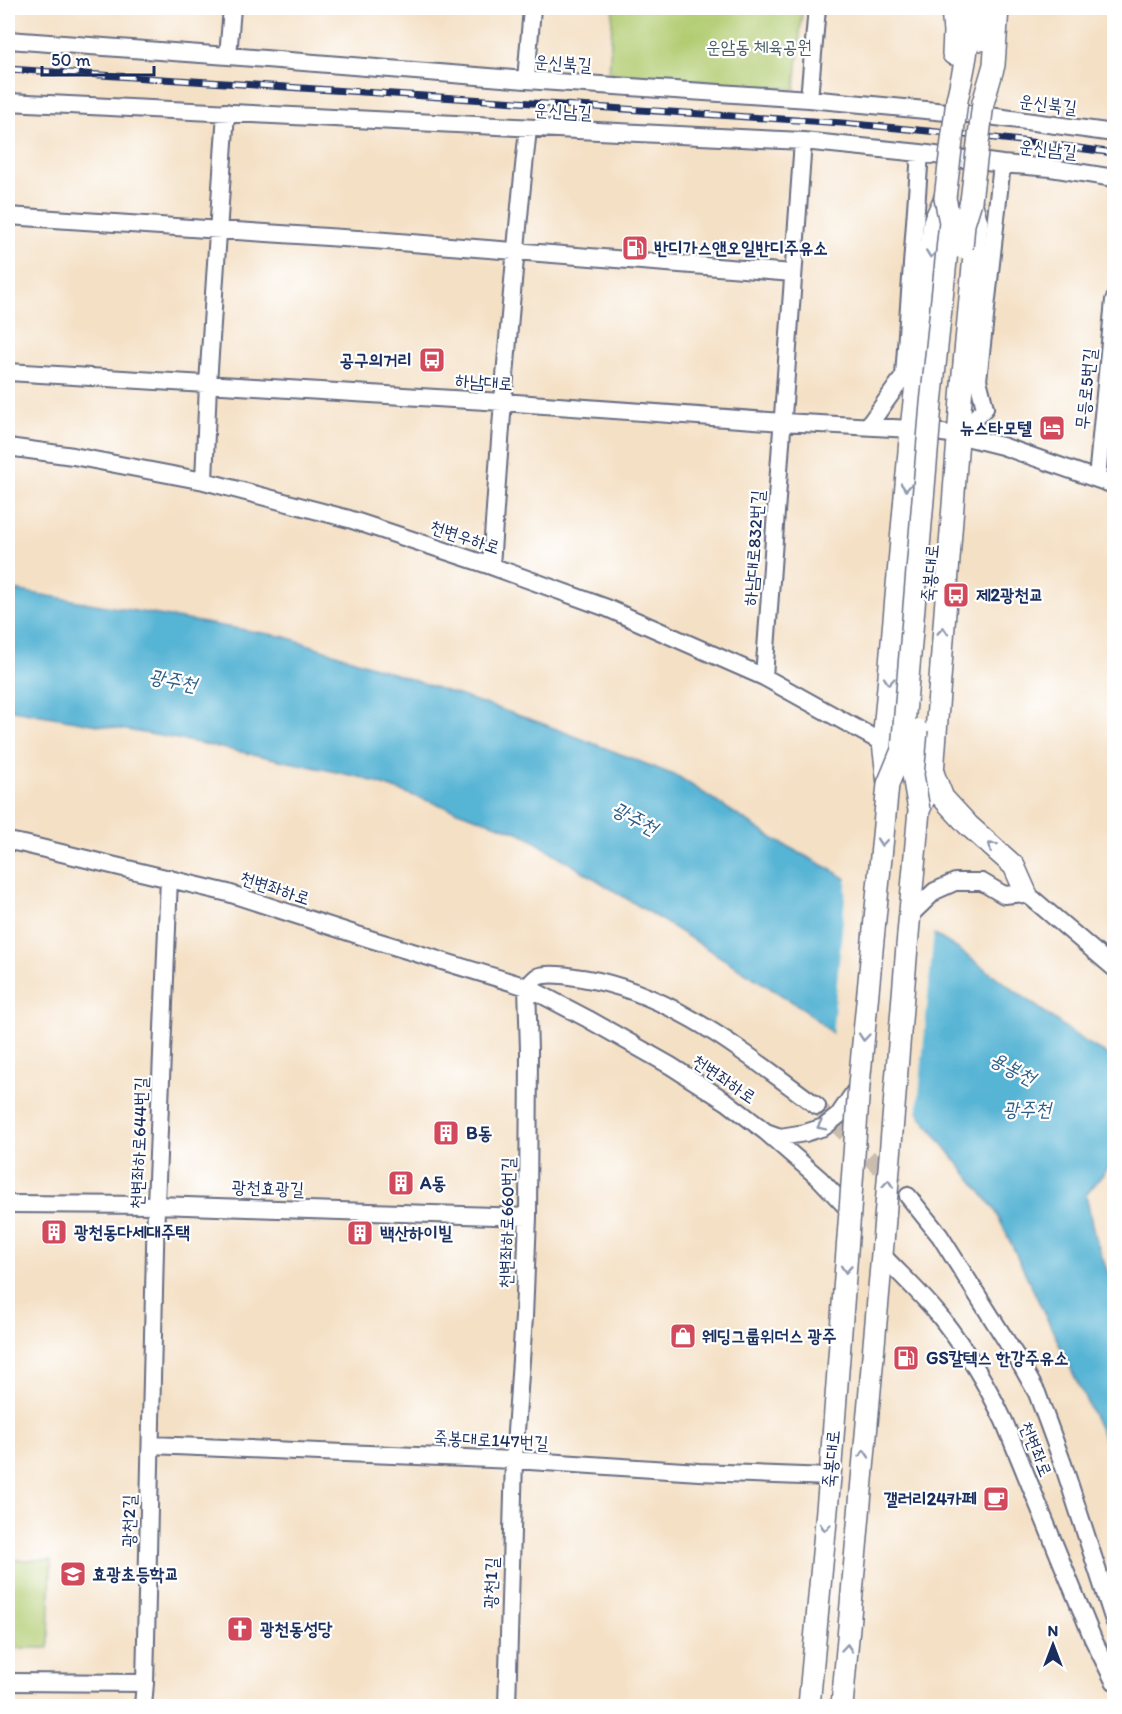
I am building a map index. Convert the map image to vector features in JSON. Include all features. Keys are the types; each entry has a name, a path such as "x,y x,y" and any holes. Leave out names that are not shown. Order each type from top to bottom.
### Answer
{"main road":[{"path":"952,8 953,64 957,100"},
{"path":"888,784 883,743 911,429 934,222 945,198 957,100 966,61 968,8"},
{"path":"982,8 984,16 980,65 983,103"},
{"path":"919,810 933,773 962,385 977,223 971,201 983,103 994,65 998,8"},
{"name":"죽봉대로","path":"809,1707 830,1477 859,1085 888,784 902,750 930,416 950,222 945,198"},
{"name":"죽봉대로","path":"842,1707 919,810 913,775 942,434 964,224 971,201"},
{"path":"933,773 943,798 968,825 1014,866 1026,892"}],"street":[{"path":"228,56 232,8"},
{"path":"526,80 532,8"},
{"path":"809,99 817,8"},
{"name":"운신북길","path":"8,40 526,80 809,99 989,116 1114,133"},
{"name":"운신남길","path":"8,102 803,141 1051,168 1114,178"},
{"path":"204,481 226,112"},
{"path":"491,566 514,251 528,129"},
{"name":"하남대로832번길","path":"764,677 803,141"},
{"path":"868,426 904,376 920,153"},
{"path":"958,435 985,408 978,380 1002,164"},
{"path":"8,216 373,240 793,273"},
{"name":"무등로5번길","path":"1096,479 1114,302"},
{"name":"하남대로","path":"8,372 911,429 958,435 1002,446 1114,485"},
{"name":"천변우하로","path":"8,447 73,456 204,481 349,519 491,566 607,608 764,677 883,743"},
{"name":"천변좌하로","path":"8,841 228,893 527,987 671,1066 727,1102 820,1179 850,1211"},
{"name":"천변좌하로644번길","path":"151,1444 156,1205 169,878"},
{"path":"910,915 935,891 955,882 982,882 1005,895 1026,892 1114,968"},
{"name":"천변좌하로","path":"527,987 538,977 561,974 588,978 616,986 660,1003 728,1041 817,1106"},
{"name":"천변좌하로660번길","path":"514,1460 528,1217 527,987"},
{"path":"766,1132 780,1137 824,1127 838,1116 859,1085"},
{"path":"908,1196 940,1236 1037,1393 1063,1464 1114,1621"},
{"name":"광천효광길","path":"8,1204 156,1205 528,1217"},
{"name":"천변좌로","path":"882,1249 941,1318 989,1390 1114,1681"},
{"name":"죽봉대로147번길","path":"151,1444 514,1460 699,1473 830,1477"},
{"name":"광천2길","path":"143,1707 151,1444"},
{"name":"광천1길","path":"507,1707 514,1460"},
{"path":"8,1682 145,1683"}],"green space":[{"name":"운암동 체육공원","path":"613,8 800,8 802,11 795,89 609,73"},
{"path":"8,1560 51,1560 49,1648 8,1648"}],"water":[{"name":"광주천","path":"8,589 286,637 541,723 679,777 777,841 832,870 958,949 1081,1039 1114,1059 1114,1161 1086,1195 1094,1234 1114,1290 1114,1459 995,1210 905,1096 804,1009 523,834 360,777 189,741 8,709"}],"pier":[{"path":"847,876 934,930 917,1117 902,1098 832,1037"}],"tunnel":[{"path":"817,1106 908,1196"}],"railway":[{"path":"8,69 842,123 978,136 1114,153"}],"place":[{"name":"반디가스앤오일반디주유소","path":"635,248"},
{"name":"공구의거리","path":"432,360"},
{"name":"뉴스타모텔","path":"1052,428"},
{"name":"제2광천교","path":"956,595"},
{"name":"B동","path":"446,1133"},
{"name":"A동","path":"401,1183"},
{"name":"광천동다세대주택","path":"54,1232"},
{"name":"백산하이빌","path":"360,1233"},
{"name":"웨딩그룹위더스 광주","path":"683,1336"},
{"name":"GS칼텍스 한강주유소","path":"906,1358"},
{"name":"갤러리24카페","path":"996,1499"},
{"name":"효광초등학교","path":"73,1574"},
{"name":"광천동성당","path":"240,1629"}],"water label":[{"name":"용봉천","path":"1013,1068"}]}
